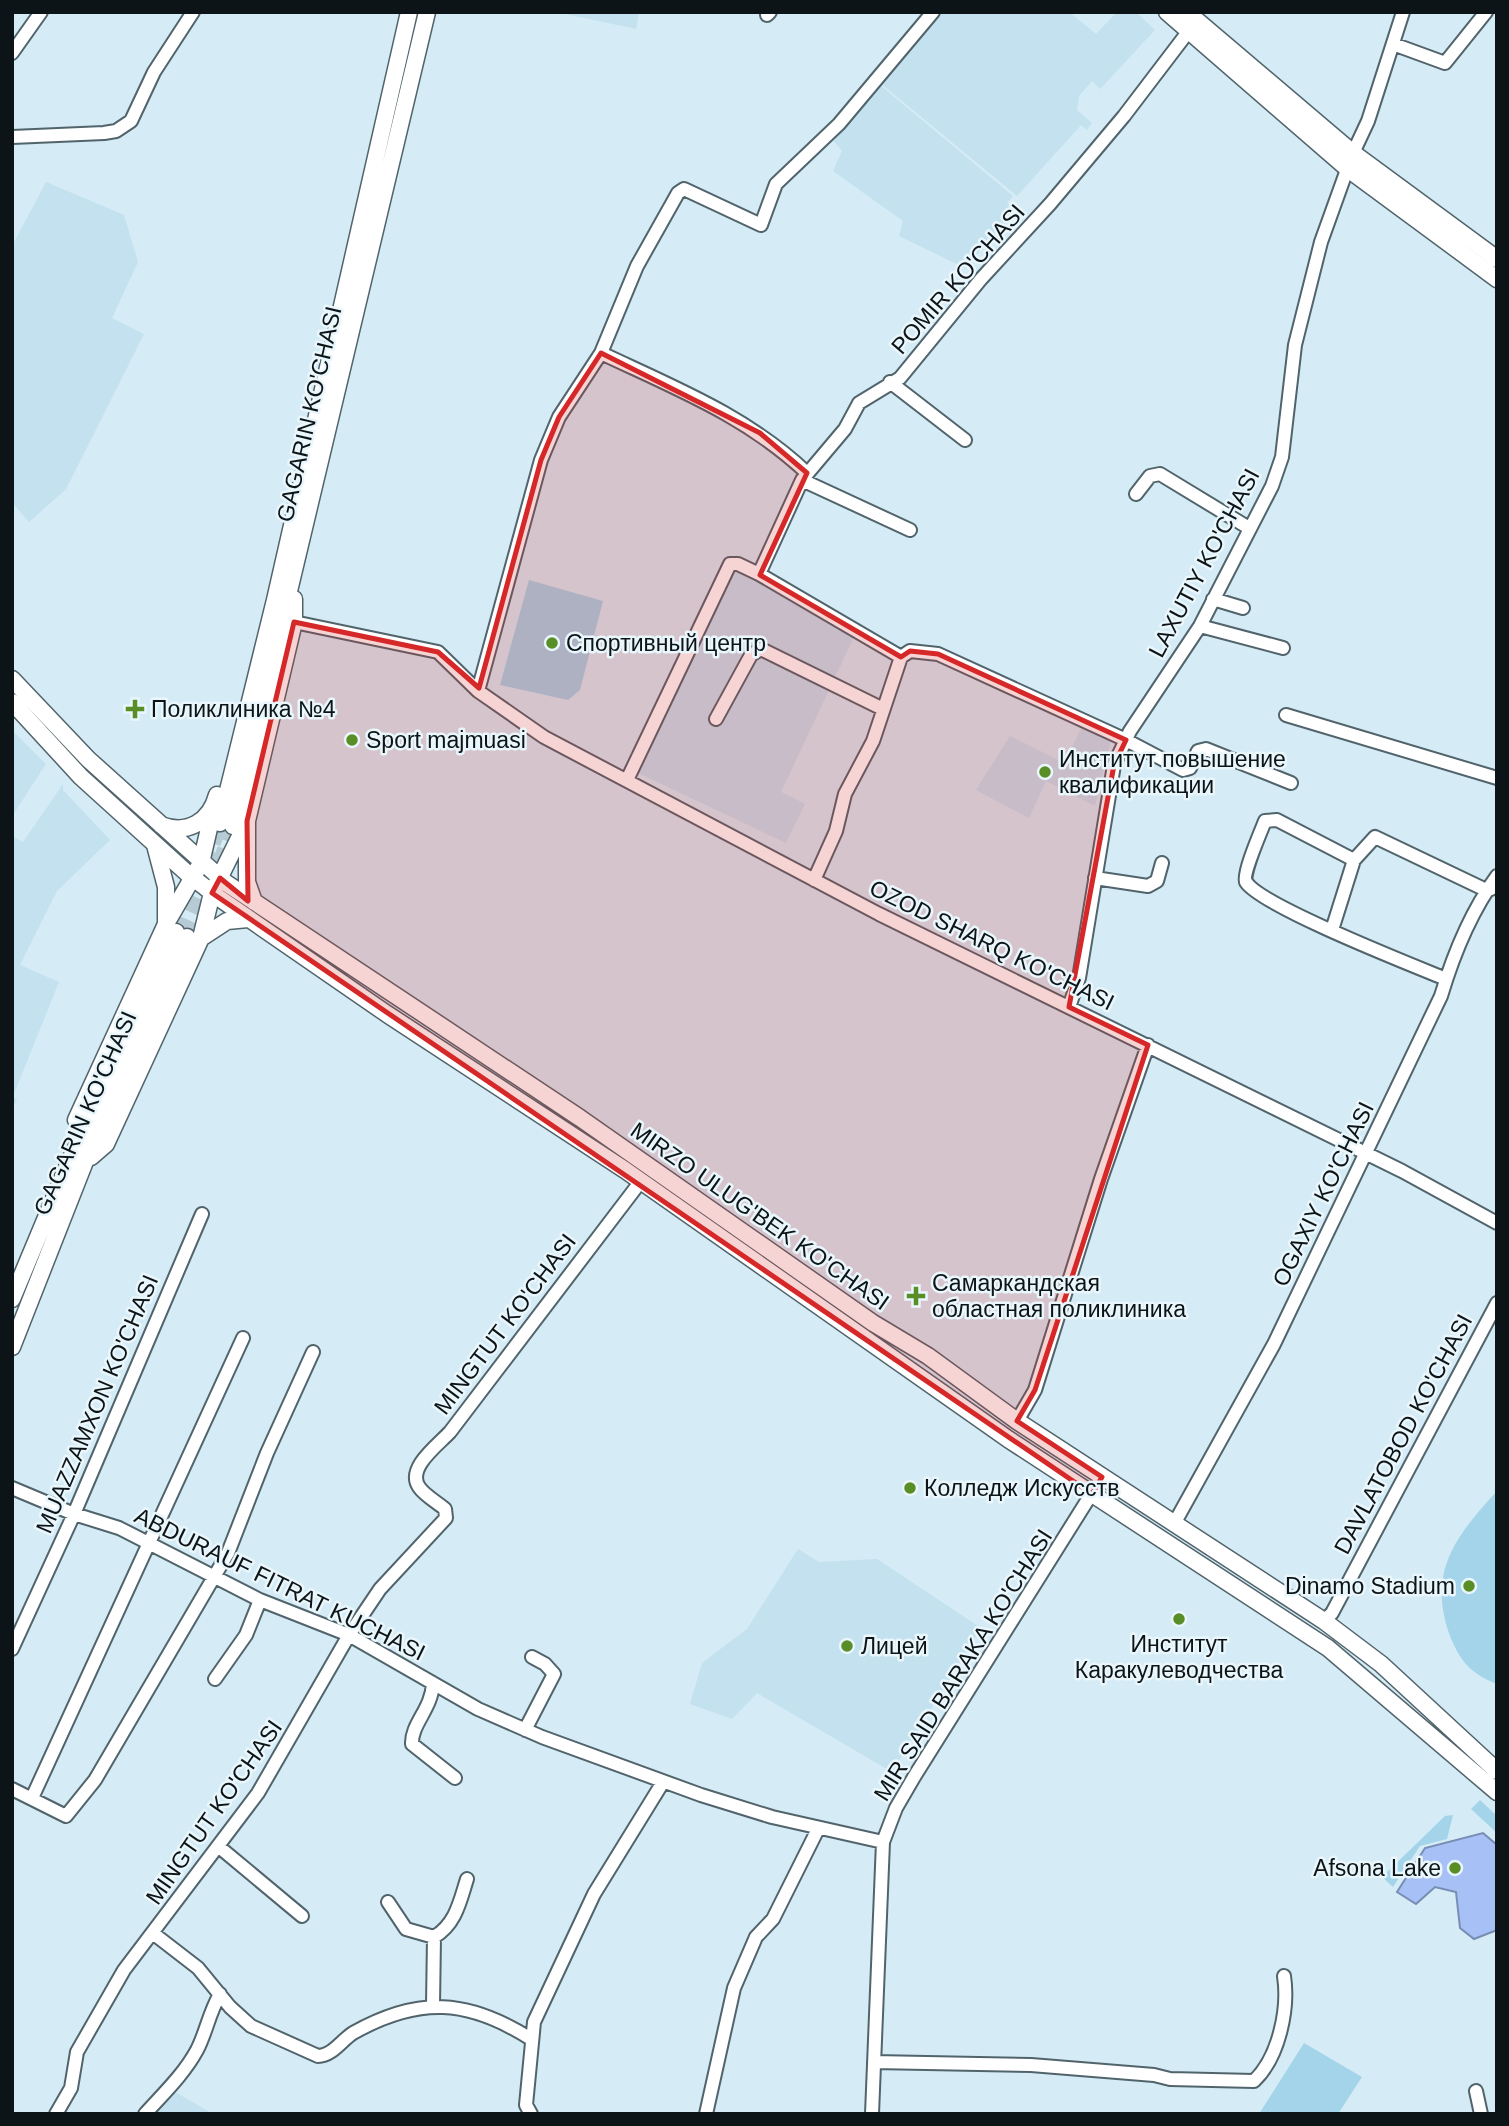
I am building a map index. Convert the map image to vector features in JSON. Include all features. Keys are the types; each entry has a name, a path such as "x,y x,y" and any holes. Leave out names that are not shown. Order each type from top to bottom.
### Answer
{"main road":[{"name":"GAGARIN KO'CHASI","path":"287,578 409,12"},
{"name":"GAGARIN KO'CHASI","path":"228,820 426,12"},
{"path":"1167,12 1348,169 1497,279"},
{"path":"1187,12 1353,153 1497,259"},
{"path":"78,1161 72,1129 182,933 216,886 228,820 294,622 287,578"},
{"name":"MIRZO ULUG'BEK KO'CHASI","path":"12,679 88,759 201,863 216,886 248,919 640,1181 920,1380 1328,1648 1497,1792"},
{"name":"MIRZO ULUG'BEK KO'CHASI","path":"12,702 81,777 194,879 254,902 580,1118 873,1324 928,1356 1017,1421 1324,1621 1381,1664 1497,1771"},
{"path":"157,824 174,830 185,830 228,820"},
{"path":"182,933 194,879 228,820"},
{"path":"228,820 254,902"},
{"path":"154,843 182,933"},
{"path":"182,933 227,921 248,919"},
{"name":"GAGARIN KO'CHASI","path":"12,1300 182,933"},
{"name":"GAGARIN KO'CHASI","path":"12,1347 78,1161"}],"street":[{"path":"12,53 41,12"},
{"path":"12,137 116,131 131,121 154,72 193,12"},
{"path":"478,691 541,460 559,417 601,354 638,266 678,193 684,189 761,225 776,184 784,174 839,124 933,12"},
{"name":"LAXUTIY KO'CHASI","path":"1069,1007 1079,978 1114,765 1126,740 1200,626 1272,486 1282,457 1295,345 1321,242 1353,153 1368,121 1403,12"},
{"path":"1393,44 1445,63 1486,12"},
{"name":"POMIR KO'CHASI","path":"759,574 804,476 845,429 859,403 900,378 997,260 1050,204 1124,117 1188,32"},
{"path":"601,354 716,408 761,433 804,476 910,530"},
{"path":"890,382 965,440"},
{"path":"1136,494 1150,476 1160,474 1249,528"},
{"path":"627,780 728,567 738,564 759,574 901,657"},
{"path":"1213,599 1243,608"},
{"name":"OZOD SHARQ KO'CHASI","path":"294,622 438,652 478,691 544,737 814,880 1365,1156 1402,1171 1497,1223"},
{"path":"1200,626 1283,648"},
{"path":"716,719 751,655 761,649 883,709"},
{"path":"814,880 836,831 845,794 873,741 901,657 910,651 938,654 1126,740 1183,770 1190,768 1198,751 1206,748 1290,783"},
{"path":"1286,715 1497,778"},
{"path":"1354,860 1270,819 1265,821 1245,875 1248,885 1294,914 1446,979"},
{"path":"1332,930 1354,860 1375,837 1491,889"},
{"path":"1095,878 1147,886 1157,881 1162,863"},
{"name":"OGAXIY KO'CHASI","path":"1174,1524 1274,1344 1497,876"},
{"path":"1017,1421 1035,1391 1101,1179 1148,1045"},
{"name":"MINGTUT KO'CHASI","path":"56,2114 71,2088 77,2052 124,1970 155,1934 271,1772 349,1635 380,1589 446,1518 445,1509 419,1488 416,1478 420,1464 450,1432 640,1181"},
{"name":"MUAZZAMXON KO'CHASI","path":"12,1649 74,1514 202,1214"},
{"name":"DAVLATOBOD KO'CHASI","path":"1324,1621 1332,1613 1497,1303"},
{"path":"32,1798 243,1338"},
{"path":"12,1789 66,1816 95,1780 215,1579 313,1352"},
{"name":"MIR SAID BARAKA KO'CHASI","path":"872,2114 883,1842 896,1808 914,1777 1102,1477"},
{"name":"ABDURAUF FITRAT KUCHASI","path":"12,1488 74,1514 119,1528 260,1600 349,1635 433,1683 525,1730 663,1782 772,1817 883,1842"},
{"path":"215,1679 246,1635 260,1600"},
{"path":"525,1730 554,1674 545,1664 532,1657"},
{"path":"433,1683 432,1702 412,1735 411,1744 455,1777"},
{"path":"531,2114 527,2105 534,2022 594,1894 663,1782"},
{"path":"706,2114 734,1988 756,1937 773,1919 818,1829"},
{"path":"218,1846 302,1916"},
{"path":"388,1902 405,1929 434,1937 446,1930 453,1920 467,1879"},
{"path":"155,1934 198,1968 251,2026 287,2045 322,2056 349,2035 384,2016 433,2005 464,2008 508,2024 531,2039"},
{"path":"433,2005 434,1937"},
{"path":"874,2062 1031,2065 1170,2079 1254,2081 1265,2070 1282,2024 1287,1993 1284,1976"},
{"path":"145,2114 184,2071 199,2047 208,2016 220,1994"},
{"path":"1476,2091 1482,2114"}],"highlighted area":[{"path":"601,353 760,433 807,473 760,575 901,657 910,651 938,654 1126,740 1114,765 1069,1007 1148,1045 1035,1390 1017,1421 1102,1477 1092,1494 212,893 220,878 248,901 247,821 294,622 438,652 479,688 541,460 559,417"}],"shaded area":[{"path":"556,12 639,12 636,29"},
{"path":"940,12 1069,12 1096,34 1117,12 1136,12 1155,30 1100,89 1092,81 1079,96 1077,110 1092,123 1087,130 1081,125 1017,196 879,82"},
{"path":"880,85 1013,196 1007,203 1016,210 965,268 899,236 903,221 833,171 842,151 832,139"},
{"path":"46,182 124,215 138,262 112,318 144,334 66,489 29,522 12,502 12,246"},
{"path":"732,564 860,624 781,792 805,804 786,843 634,771"},
{"name":"Спортивный центр","path":"529,580 603,601 580,690 568,700 500,685"},
{"name":"Институт повышение квалификации","path":"1085,721 1112,736 1095,806 1046,781 1029,818 976,790 1010,736 1064,763"},
{"path":"12,730 46,764 12,816"},
{"path":"63,784 63,790 110,840 57,891 20,965 59,982 13,1096 17,1100 12,1108 12,836 23,842"},
{"name":"Dinamo Stadium","path":"1497,1491 1497,1684 1473,1671 1458,1653 1450,1636 1442,1593 1449,1557 1458,1540"},
{"name":"Лицей","path":"798,1549 819,1562 877,1559 981,1628 892,1772 757,1693 732,1719 690,1704 702,1663 747,1629"},
{"path":"1480,1800 1497,1816 1497,1833 1471,1809"},
{"path":"1453,1815 1447,1839 1420,1846 1393,1887 1382,1877 1445,1816"},
{"name":"Afsona Lake","path":"1483,1833 1497,1845 1497,1930 1474,1939 1460,1928 1456,1892 1435,1887 1416,1904 1397,1892 1425,1848"},
{"path":"1304,2043 1362,2077 1338,2114 1259,2114"},
{"path":"175,2092 213,2114 155,2114"}],"tunnel":[{"path":"176,932 203,871 220,823"},
{"path":"220,864 233,826"},
{"path":"187,937 208,891"}],"place":[{"name":"Спортивный центр","path":"552,643"},
{"name":"Поликлиника №4","path":"135,709"},
{"name":"Sport majmuasi","path":"352,740"},
{"name":"Институт повышение квалификации","path":"1045,772"},
{"name":"Самаркандская областная поликлиника","path":"916,1296"},
{"name":"Колледж Искусств","path":"910,1488"},
{"name":"Dinamo Stadium","path":"1469,1586"},
{"name":"Институт Каракулеводчества","path":"1179,1619"},
{"name":"Лицей","path":"847,1646"},
{"name":"Afsona Lake","path":"1455,1868"}]}
